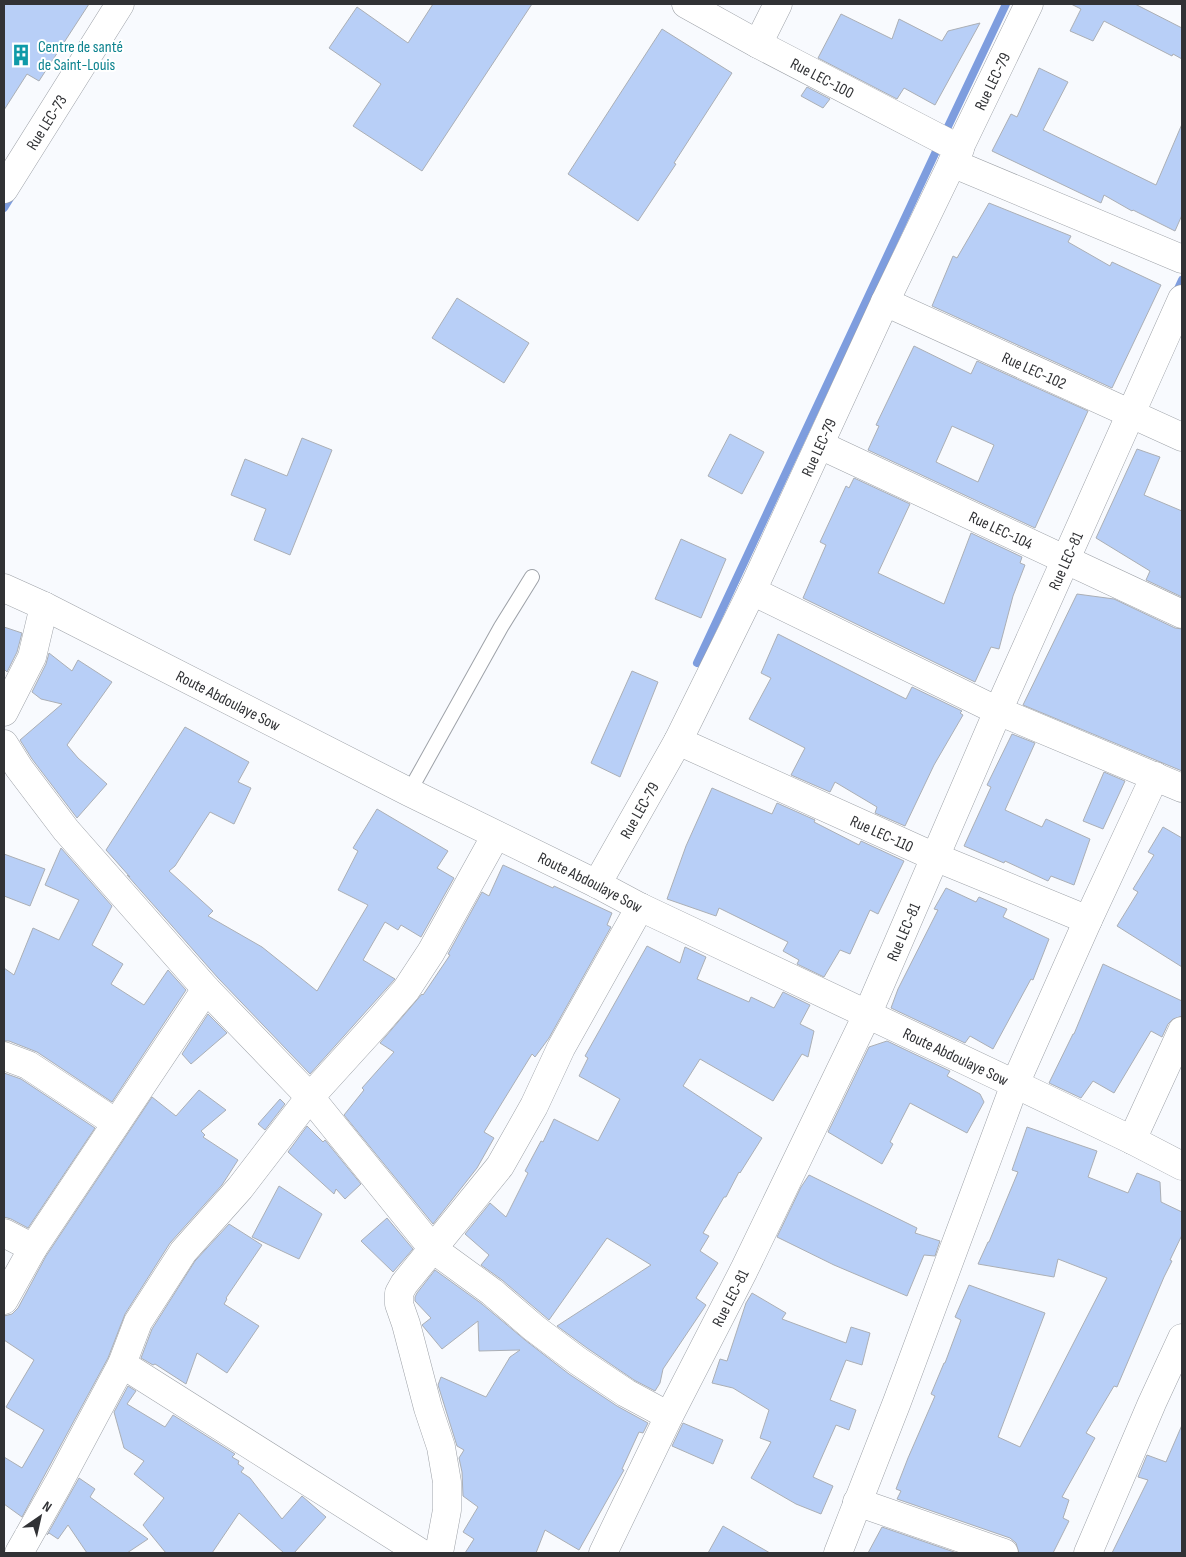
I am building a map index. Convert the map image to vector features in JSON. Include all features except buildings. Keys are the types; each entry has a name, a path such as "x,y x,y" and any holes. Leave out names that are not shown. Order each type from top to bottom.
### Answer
{"street":[{"name":"Rue LEC-73","path":"4,189 120,4"},
{"name":"Rue LEC-100","path":"686,4 956,156 1182,259"},
{"path":"758,44 778,4"},
{"name":"Rue LEC-79","path":"597,884 678,741 752,591 885,302 1029,4"},
{"name":"Rue LEC-81","path":"603,1553 669,1416 744,1270 867,1015 998,711 1182,299"},
{"name":"Rue LEC-102","path":"885,302 1182,437"},
{"name":"Rue LEC-104","path":"820,445 1182,614"},
{"name":"Route Abdoulaye Sow","path":"4,588 44,606 640,907 1015,1084 1182,1166"},
{"path":"752,591 998,711 1182,788"},
{"path":"4,712 32,657 44,606"},
{"name":"Rue LEC-110","path":"678,741 935,857 1088,920"},
{"path":"4,744 19,768 66,830 206,989 310,1097 433,1249 492,1292 534,1328 578,1361 626,1393 669,1416"},
{"path":"838,1553 897,1402 1015,1084 1155,776"},
{"path":"19,1553 122,1364 138,1322 183,1252 240,1188 310,1097 406,990 431,952 496,835"},
{"path":"439,1553 448,1510 447,1482 440,1447 399,1304 399,1293 404,1284 500,1166 534,1106 561,1048 640,907"},
{"path":"4,1300 33,1248 206,989"},
{"path":"1132,1140 1182,1031"},
{"path":"4,1056 28,1065 116,1123"},
{"path":"4,1233 33,1248"},
{"path":"1088,1553 1182,1338"},
{"path":"122,1364 421,1553"},
{"path":"857,1502 1004,1553"}],"lane":[{"path":"409,792 501,627 532,577"}],"waterway":[{"path":"944,135 1006,4"},
{"path":"697,663 938,145"},
{"path":"4,208 12,195"},
{"path":"1176,293 1182,280"}],"place":[{"name":"Centre de santé de Saint-Louis","path":"21,55"}]}
